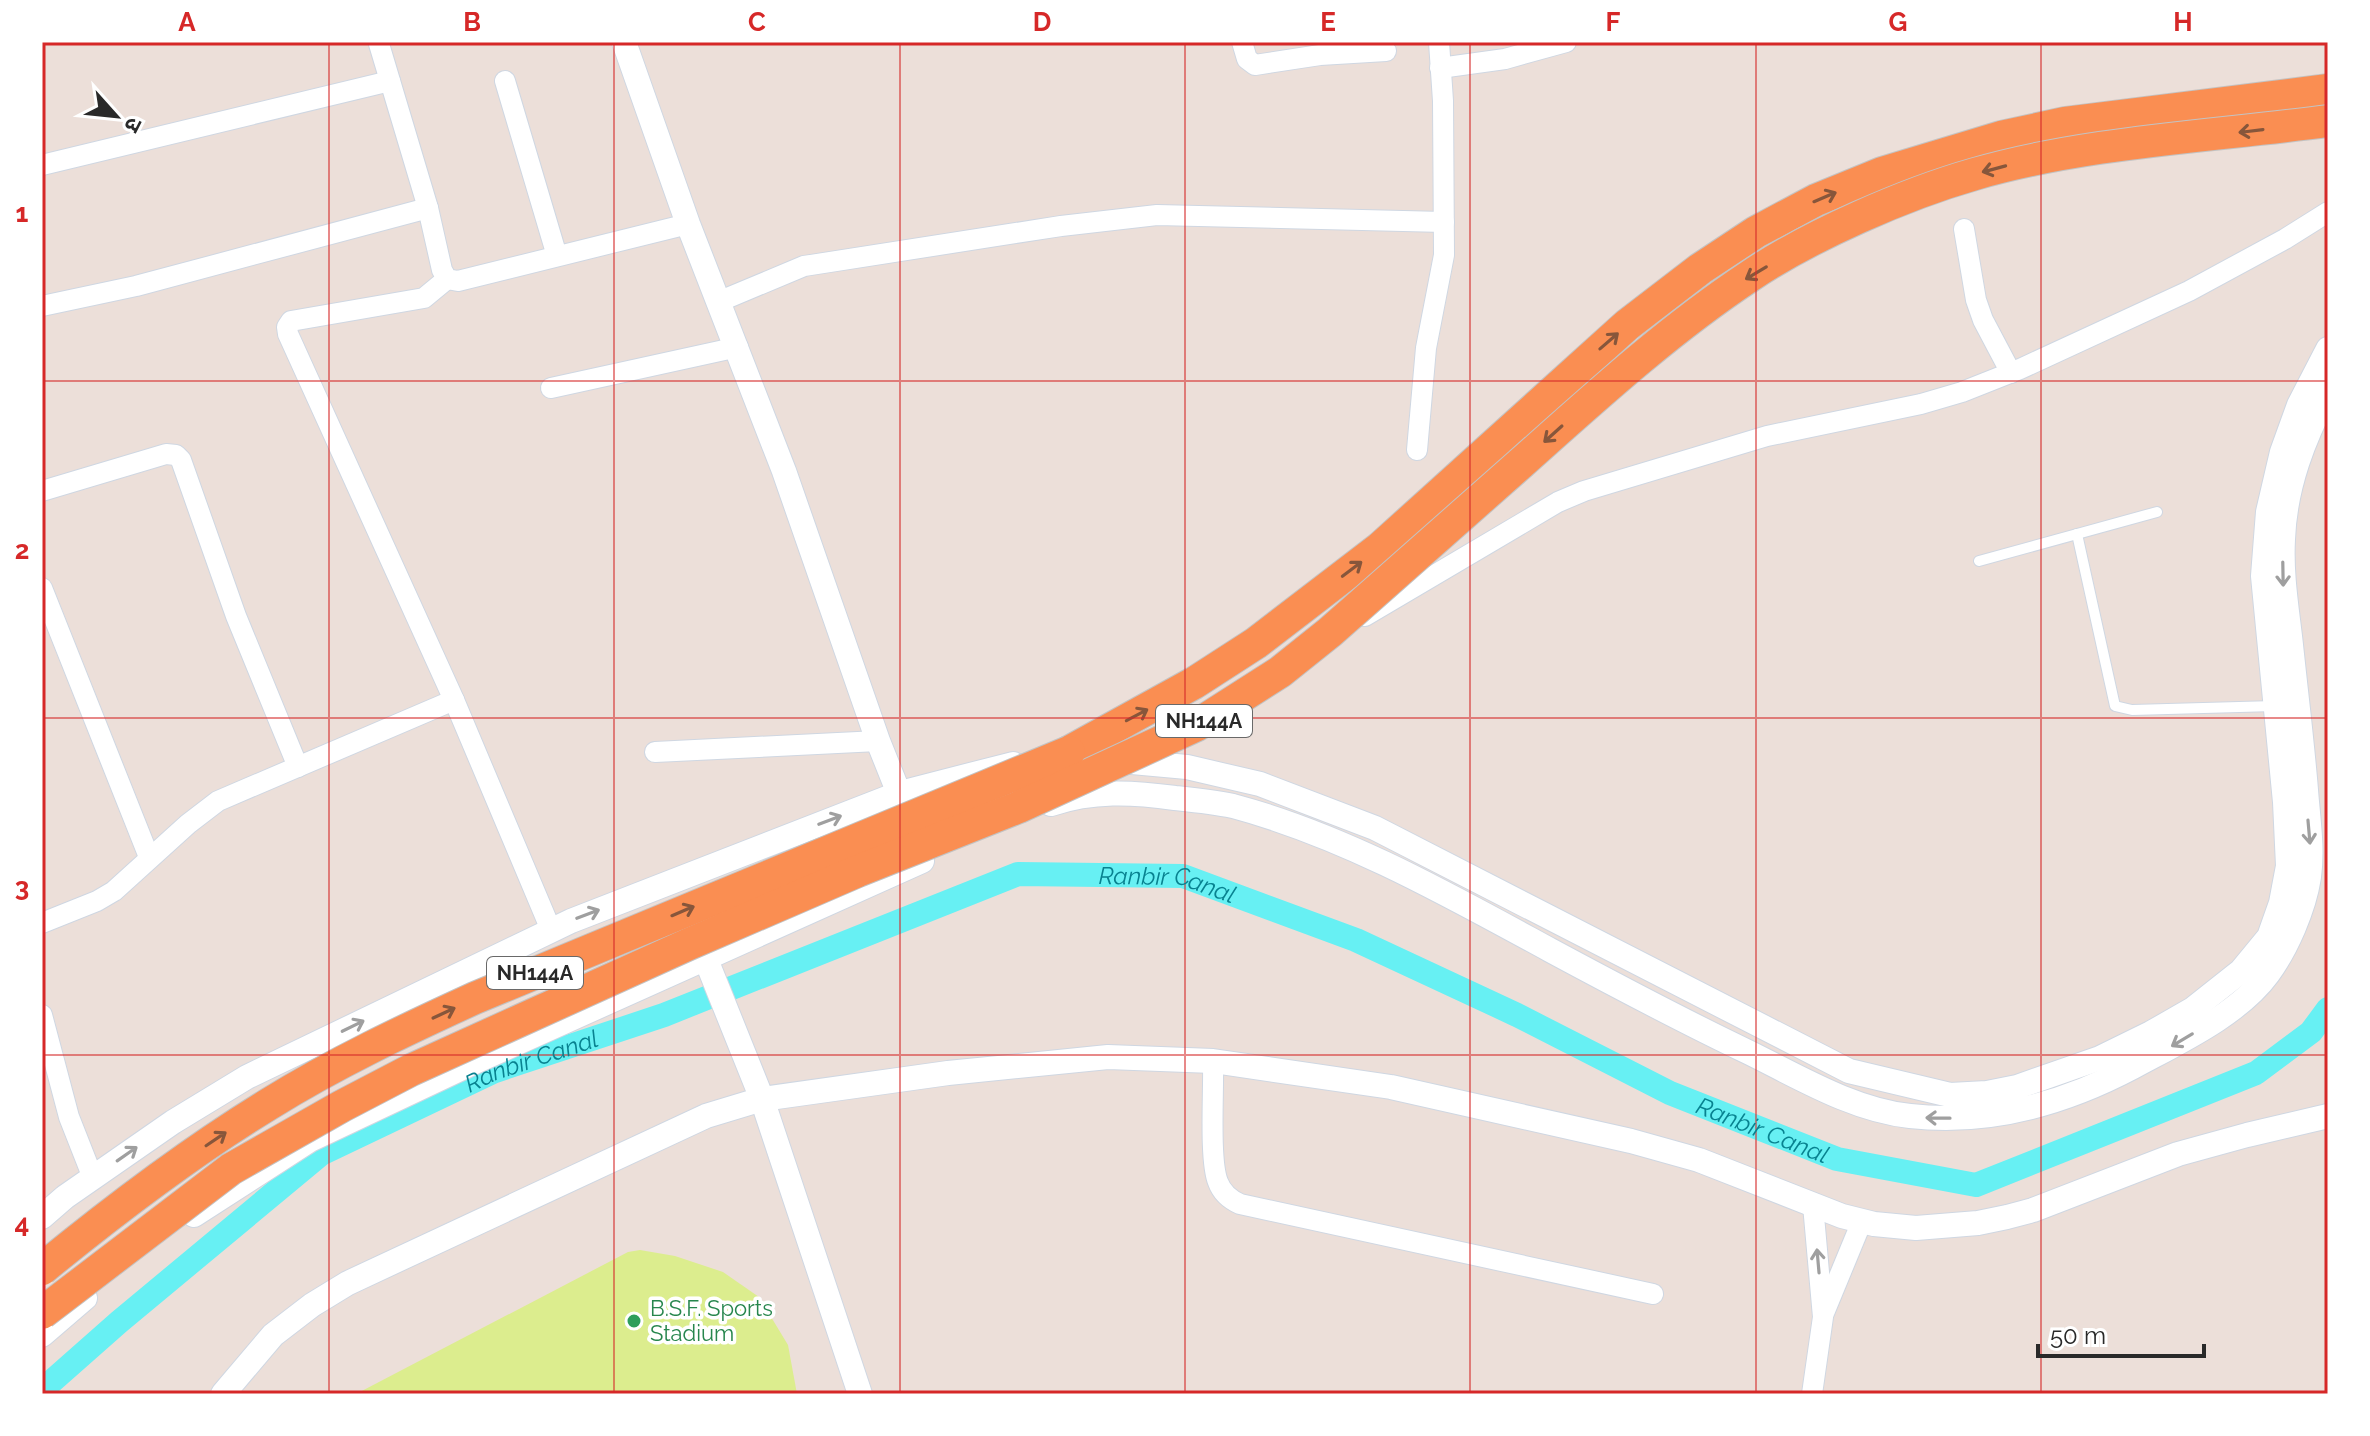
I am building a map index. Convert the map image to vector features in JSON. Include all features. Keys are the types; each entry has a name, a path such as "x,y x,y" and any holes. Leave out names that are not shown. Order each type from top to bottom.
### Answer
{"highway":[{"name":"NH144A","path":"42,1269 154,1182 270,1103 401,1032 490,992 1069,752 1194,683 1256,643 1380,548 1550,392 1651,306 1756,232 1816,200 1882,173 2001,137 2065,123 2328,90"},
{"name":"NH144A","path":"42,1313 231,1169 296,1130 411,1070 830,883 1019,807 1211,716 1280,672 1330,632 1631,365 1714,301 1797,249 1885,207 2008,165 2147,143 2328,121"}],"street":[{"path":"624,42 688,224 738,347 878,741 900,793 921,862"},
{"path":"1242,42 1247,59 1255,65 1320,55 1386,51"},
{"path":"1417,450 1426,348 1443,268 1443,101 1439,42"},
{"path":"1440,68 1505,59 1566,42"},
{"path":"379,44 447,279"},
{"path":"42,165 390,81"},
{"path":"505,81 557,256"},
{"path":"42,306 136,286 428,208"},
{"path":"42,1335 150,1243 310,1140 1053,803 1133,762 1331,636 1558,502 1616,480 1767,436 1921,404 2011,373 2189,291 2328,212"},
{"path":"718,302 804,266 1061,226 1170,215 1444,222"},
{"path":"551,930 454,700 287,327 291,321 424,298 447,279 458,281 688,224"},
{"path":"1964,229 1976,300 2011,373"},
{"path":"551,388 738,347"},
{"path":"42,1217 173,1122 247,1077 551,930 900,793 1029,761 1057,759 1187,767 1260,784 1343,814 1430,854 1849,1071 1950,1095 1987,1093 2017,1087 2100,1058 2151,1033 2222,989 2256,955 2269,937 2275,920 2288,866 2263,576 2268,512 2282,452 2295,417 2328,349"},
{"path":"1053,803 1080,795 1122,792 1227,805 1272,818 1319,834 1390,868 1725,1041 1861,1104 1887,1113 1939,1118 1971,1118 2037,1108 2109,1080 2228,1012 2266,977 2305,896 2311,852 2299,712 2284,601 2283,537 2288,496 2301,451 2328,392"},
{"path":"42,491 166,454 176,455 181,460 236,616 298,767"},
{"path":"42,588 149,857"},
{"path":"42,923 114,891 149,857 218,801 454,700"},
{"path":"655,752 878,741"},
{"path":"707,962 762,1099 860,1394"},
{"path":"42,1015 69,1117 93,1178"},
{"path":"223,1394 273,1335 312,1305 348,1283 706,1116 762,1099 948,1073 1108,1057 1213,1061 1391,1087 1631,1141 1699,1160 1862,1221 1916,1228 1978,1223 2033,1210 2178,1154 2328,1116"},
{"path":"1213,1061 1215,1172 1223,1191 1233,1201 1653,1294"},
{"path":"1812,1394 1823,1317 1813,1205"},
{"path":"1823,1317 1862,1221"}],"lane":[{"path":"1979,561 2157,512"},
{"path":"2077,534 2115,706 2132,710 2275,706"}],"green space":[{"name":"B.S.F. Sports Stadium","path":"640,1250 675,1256 723,1272 759,1297 788,1345 797,1394 356,1394 628,1252"}],"waterway":[{"name":"Ranbir Canal","path":"42,1390 321,1154 495,1071 664,1015 1018,874 1183,876 1356,940 1517,1015 1670,1093 1837,1159 1976,1185 2256,1073 2311,1032 2328,1009"}],"place":[{"name":"B.S.F. Sports Stadium","path":"634,1321"}]}
